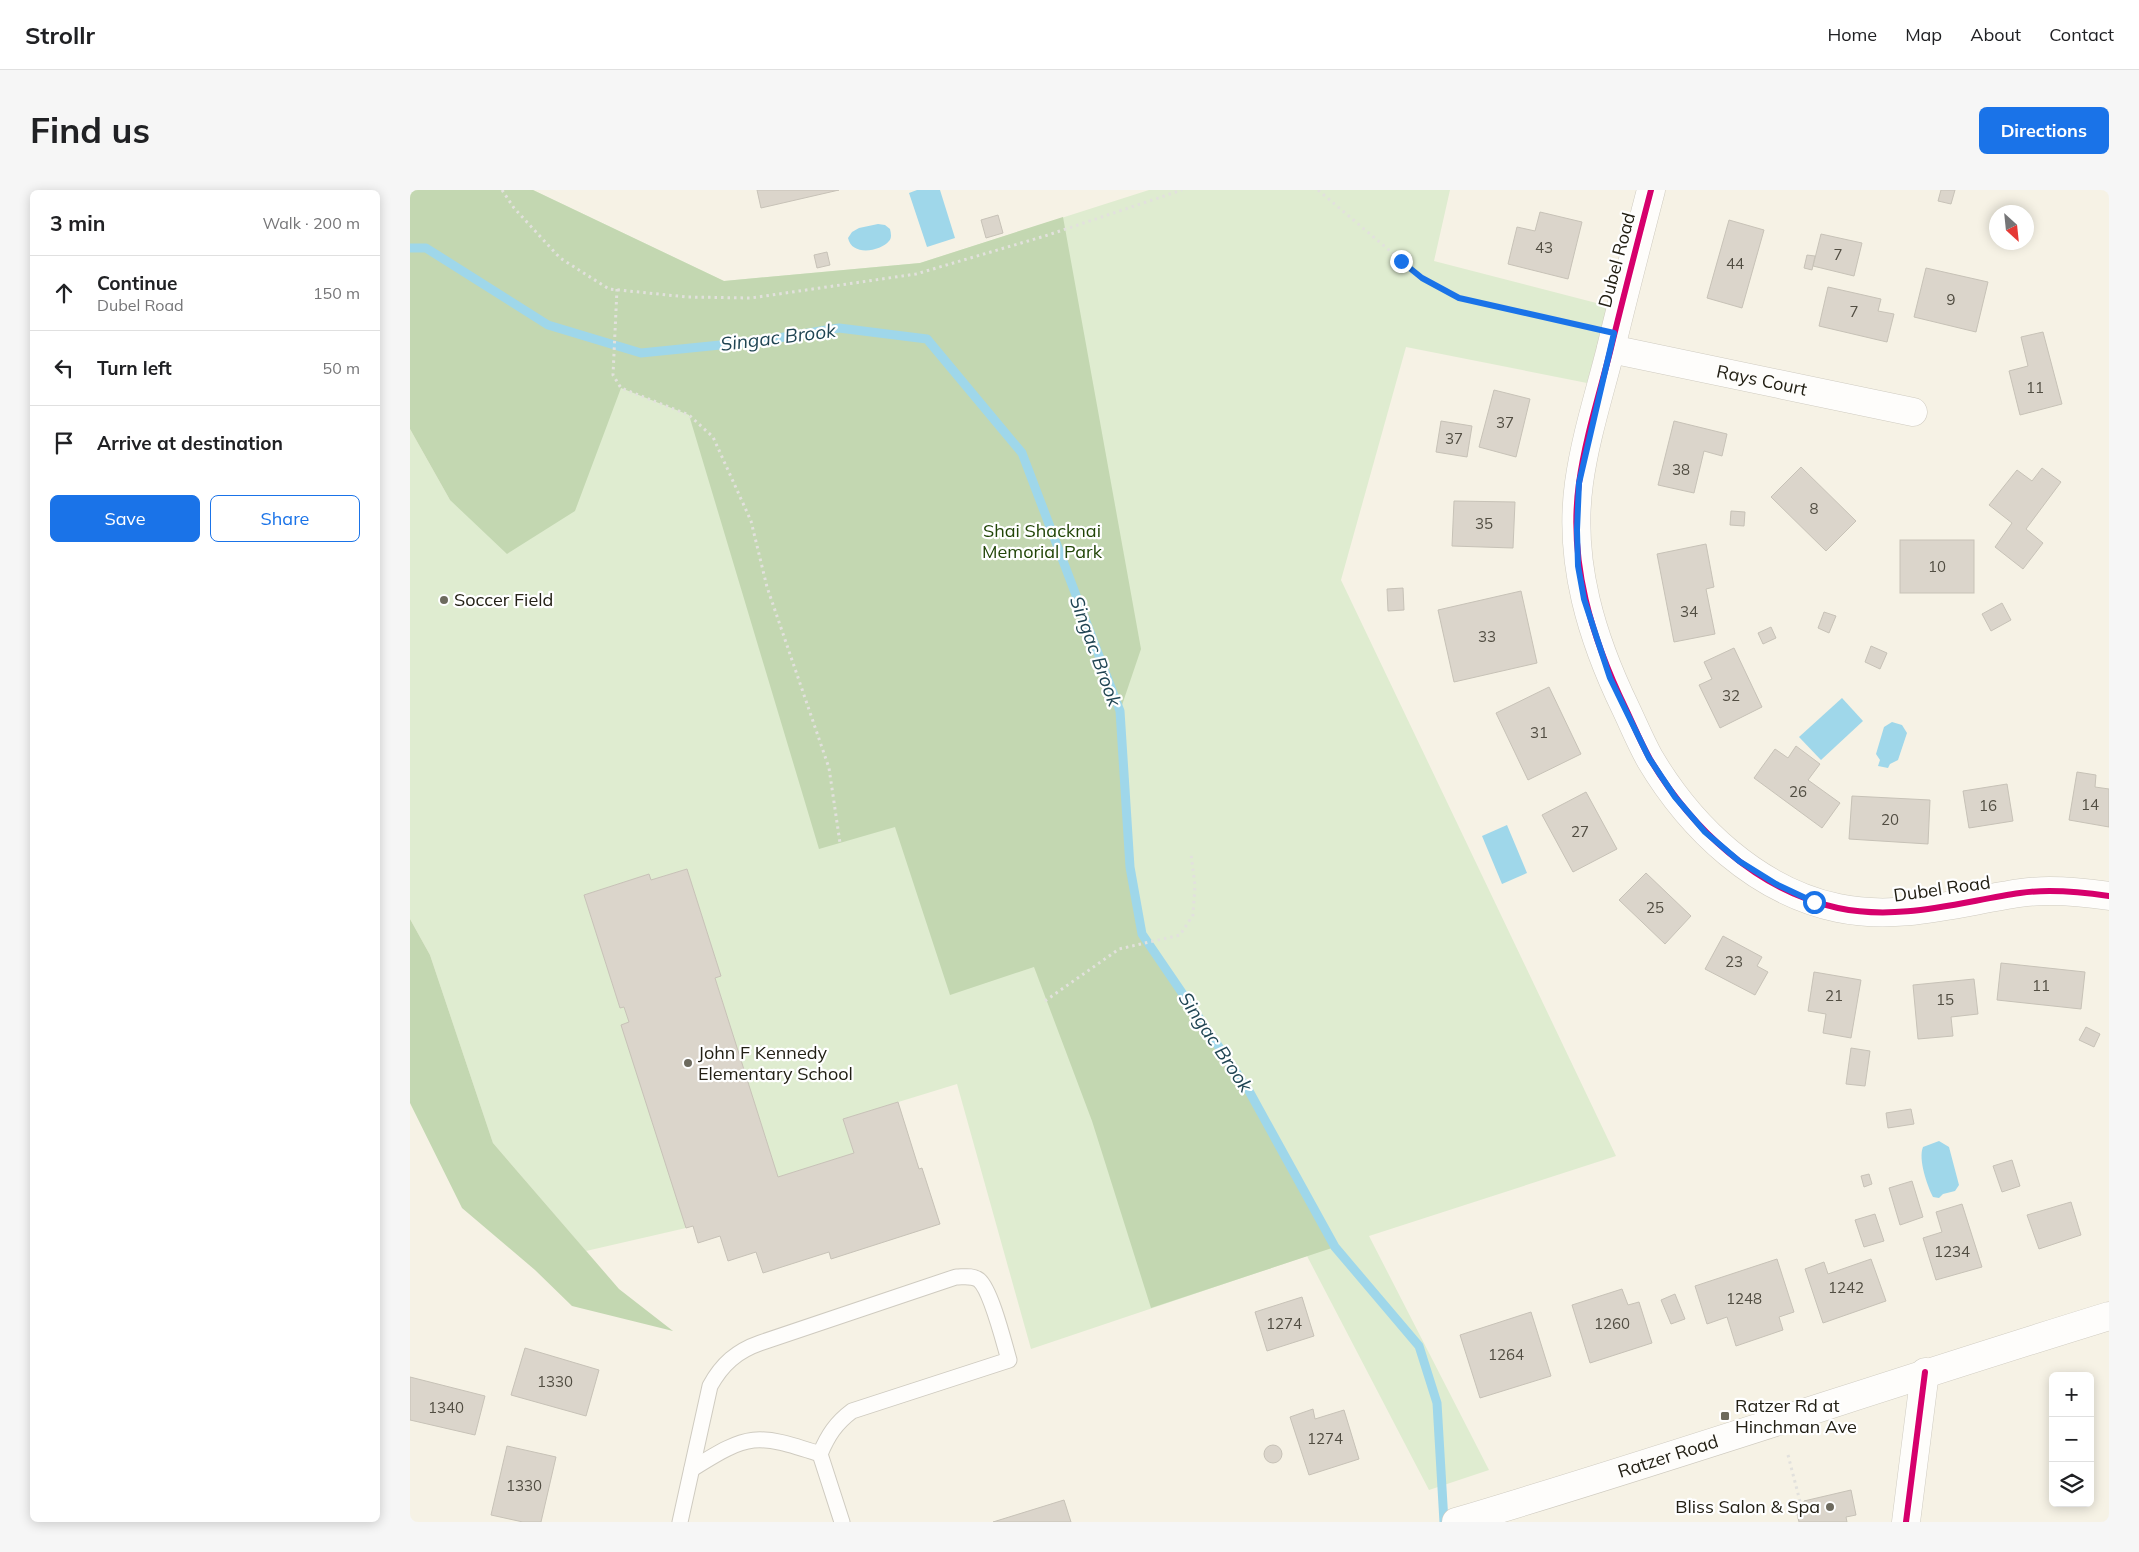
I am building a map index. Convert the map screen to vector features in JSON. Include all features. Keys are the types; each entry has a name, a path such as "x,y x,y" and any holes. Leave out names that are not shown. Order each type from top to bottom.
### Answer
{"street":[{"name":"Dubel Road","path":"1651,190 1612,341 1579,483 1578,566 1584,599 1615,686 1649,758 1675,797 1705,832 1739,861 1776,884 1814,902 1839,908 1878,913 1935,909 2023,892 2088,892 2109,896"},
{"name":"Rays Court","path":"1612,341 1914,412"},
{"name":"Ratzer Road","path":"1469,1518 1610,1475 1925,1372 2109,1316"},
{"path":"1906,1522 1925,1372"}],"lane":[{"path":"680,1522 710,1386 719,1370 745,1348 956,1277 970,1276 979,1280 986,1290 1009,1360 852,1411 840,1419 820,1454 842,1522"},
{"path":"692,1469 724,1449 746,1440 765,1439 780,1441 820,1454"}],"path":[{"path":"502,190 514,208 560,258 609,289 687,297 751,298 916,274 1045,236 1182,190"},
{"path":"1318,190 1422,278 1459,298 1612,341"},
{"path":"617,289 613,375 621,388 689,415 713,437 751,521 767,587 829,768 840,843"},
{"path":"1046,1001 1119,949 1180,935 1193,915 1195,885 1191,854"},
{"path":"1788,1455 1803,1513"}],"green space":[{"name":"Shai Shacknai Memorial Park","path":"410,190 533,190 724,281 920,263 1149,190 1450,190 1434,261 1608,306 1587,383 1406,347 1341,580 1616,1156 1369,1236 1489,1470 1429,1490 1307,1256 1031,1349 957,1084 843,1119 854,1153 778,1177 715,978 721,976 687,869 651,880 649,874 584,895 620,1008 624,1007 629,1022 622,1025 686,1228 586,1251 493,1143 430,955 410,919 410,429 450,500"},
{"path":"410,190 533,190 724,281 920,263 1063,217 1141,649 1120,711 1130,867 1142,934 1249,1091 1335,1247 1151,1308 1092,1121 1034,967 950,995 895,827 819,849 689,415 621,388 575,511 507,554 450,500 410,429"},
{"path":"410,919 430,955 493,1143 619,1289 673,1331 572,1306 535,1270 462,1208 410,1103"}],"water":[{"path":"917,190 940,190 955,238 927,247 909,193"},
{"path":"878,224 885,225 890,229 891,238 885,245 874,249 861,250 851,244 848,238 852,232 859,228"},
{"path":"1842,698 1863,721 1821,760 1799,737"},
{"path":"1892,722 1902,725 1907,733 1898,760 1890,764 1888,768 1878,766 1880,760 1876,754 1884,727"},
{"path":"1507,825 1527,873 1502,884 1482,836"},
{"path":"1939,1141 1949,1147 1959,1185 1955,1191 1943,1194 1939,1198 1933,1197 1926,1179 1922,1152 1923,1147"}],"building":[{"path":"757,190 839,190 761,208"},
{"path":"1941,190 1955,190 1951,204 1938,201"},
{"path":"1540,212 1582,222 1568,279 1508,264 1517,227 1535,231"},
{"path":"998,215 1003,233 986,238 981,220"},
{"path":"1729,220 1764,230 1742,308 1707,298"},
{"path":"1821,234 1862,243 1854,276 1813,266"},
{"path":"827,252 830,265 817,268 814,255"},
{"path":"1807,255 1815,256 1812,270 1804,268"},
{"path":"1926,268 1988,282 1976,332 1914,317"},
{"path":"1828,287 1881,299 1878,311 1894,314 1887,342 1819,326"},
{"path":"2043,332 2062,404 2020,415 2009,371 2028,366 2021,337"},
{"path":"1494,390 1530,399 1516,457 1479,447"},
{"path":"1441,421 1472,426 1467,457 1436,452"},
{"path":"1674,421 1727,434 1722,456 1704,451 1694,493 1658,485"},
{"path":"1801,467 1856,521 1826,551 1771,497"},
{"path":"2042,468 2061,482 2026,529 2043,543 2023,569 1995,547 2012,523 1989,505 2017,470 2032,481"},
{"path":"1454,501 1515,502 1513,548 1452,546"},
{"path":"1731,511 1745,512 1744,526 1730,525"},
{"path":"1900,540 1974,540 1974,593 1900,593"},
{"path":"1706,544 1714,587 1706,589 1715,634 1674,642 1657,554"},
{"path":"1403,588 1404,610 1388,611 1387,589"},
{"path":"1521,591 1537,663 1454,682 1438,610"},
{"path":"2002,603 2011,620 1991,631 1982,614"},
{"path":"1824,612 1836,616 1829,633 1818,628"},
{"path":"1771,627 1776,638 1763,644 1758,633"},
{"path":"1871,646 1887,653 1880,669 1865,662"},
{"path":"1734,648 1762,707 1720,728 1699,685 1712,679 1704,662"},
{"path":"1549,687 1581,754 1528,780 1496,713"},
{"path":"1796,746 1820,764 1808,780 1840,803 1822,828 1754,778 1775,749 1788,758"},
{"path":"2077,772 2096,775 2095,787 2109,789 2109,827 2069,820"},
{"path":"2007,784 2013,821 1969,828 1963,791"},
{"path":"1586,792 1617,849 1573,872 1542,815"},
{"path":"1852,796 1930,800 1928,844 1849,839"},
{"name":"John F Kennedy Elementary School","path":"687,869 721,976 715,978 778,1177 854,1153 843,1119 898,1102 919,1169 922,1168 940,1224 831,1259 829,1252 763,1273 756,1252 728,1261 720,1236 698,1243 693,1226 686,1228 621,1025 629,1022 624,1007 620,1008 584,895 649,874 651,880"},
{"path":"1646,873 1691,916 1665,944 1619,900"},
{"path":"1723,936 1762,957 1757,966 1768,972 1755,995 1705,969"},
{"path":"2001,963 2085,972 2081,1009 1997,1000"},
{"path":"1814,972 1861,980 1851,1038 1823,1033 1826,1014 1808,1011"},
{"path":"1974,979 1978,1014 1951,1017 1953,1036 1918,1039 1913,985"},
{"path":"2086,1027 2100,1034 2094,1047 2079,1040"},
{"path":"1851,1048 1870,1051 1865,1086 1846,1084"},
{"path":"1911,1109 1914,1124 1888,1128 1886,1113"},
{"path":"2012,1160 2020,1186 2002,1192 1993,1166"},
{"path":"1869,1174 1872,1184 1864,1187 1861,1176"},
{"path":"1912,1181 1923,1217 1900,1225 1889,1188"},
{"path":"2071,1202 2081,1235 2039,1249 2027,1215"},
{"path":"1962,1204 1982,1267 1936,1280 1923,1238 1942,1232 1936,1212"},
{"path":"1875,1214 1884,1241 1864,1247 1855,1220"},
{"path":"1777,1259 1794,1312 1779,1317 1783,1330 1736,1346 1727,1317 1707,1324 1695,1286"},
{"path":"1871,1259 1886,1301 1823,1323 1805,1269 1824,1262 1828,1274"},
{"path":"1622,1289 1628,1305 1639,1302 1652,1343 1590,1363 1572,1305"},
{"path":"1675,1294 1685,1319 1671,1324 1661,1300"},
{"path":"1302,1297 1314,1336 1267,1351 1255,1312"},
{"path":"1531,1312 1551,1376 1480,1398 1460,1335"},
{"path":"525,1348 599,1370 586,1416 511,1395"},
{"path":"410,1377 485,1396 475,1435 410,1420"},
{"path":"1313,1409 1315,1419 1344,1410 1359,1459 1309,1475 1290,1417"},
{"path":"1273,1445 1279,1448 1282,1454 1279,1460 1273,1463 1267,1460 1264,1454 1267,1448"},
{"path":"507,1446 556,1457 541,1522 523,1522 491,1515"},
{"name":"Bliss Salon & Spa","path":"1851,1490 1856,1515 1846,1517 1847,1522 1799,1522 1797,1514 1807,1512 1804,1501"},
{"path":"1064,1500 1071,1522 993,1522"}],"waterway":[{"name":"Singac Brook","path":"410,248 426,248 548,325 641,353 760,341 839,328 927,339 1022,453 1120,711 1130,867 1142,934 1249,1091 1335,1247 1419,1346 1437,1403 1444,1522"}],"cycle path":[{"path":"1651,190 1585,450 1576,513 1580,571 1593,628 1614,682 1650,759 1685,809 1729,853 1754,872 1808,900 1838,908 1884,912 1929,909 2041,891 2076,892 2109,896"},
{"path":"1906,1522 1925,1372"}],"place":[{"name":"Soccer Field","path":"444,600"},
{"name":"John F Kennedy Elementary School","path":"688,1063"},
{"name":"Ratzer Rd at Hinchman Ave","path":"1725,1416"},
{"name":"Bliss Salon & Spa","path":"1830,1507"}],"route":[{"path":"1401,261 1422,278 1459,298 1614,333 1579,483 1577,530 1578,566 1584,599 1610,678 1649,758 1675,797 1705,832 1739,861 1776,884 1814,902"}]}
